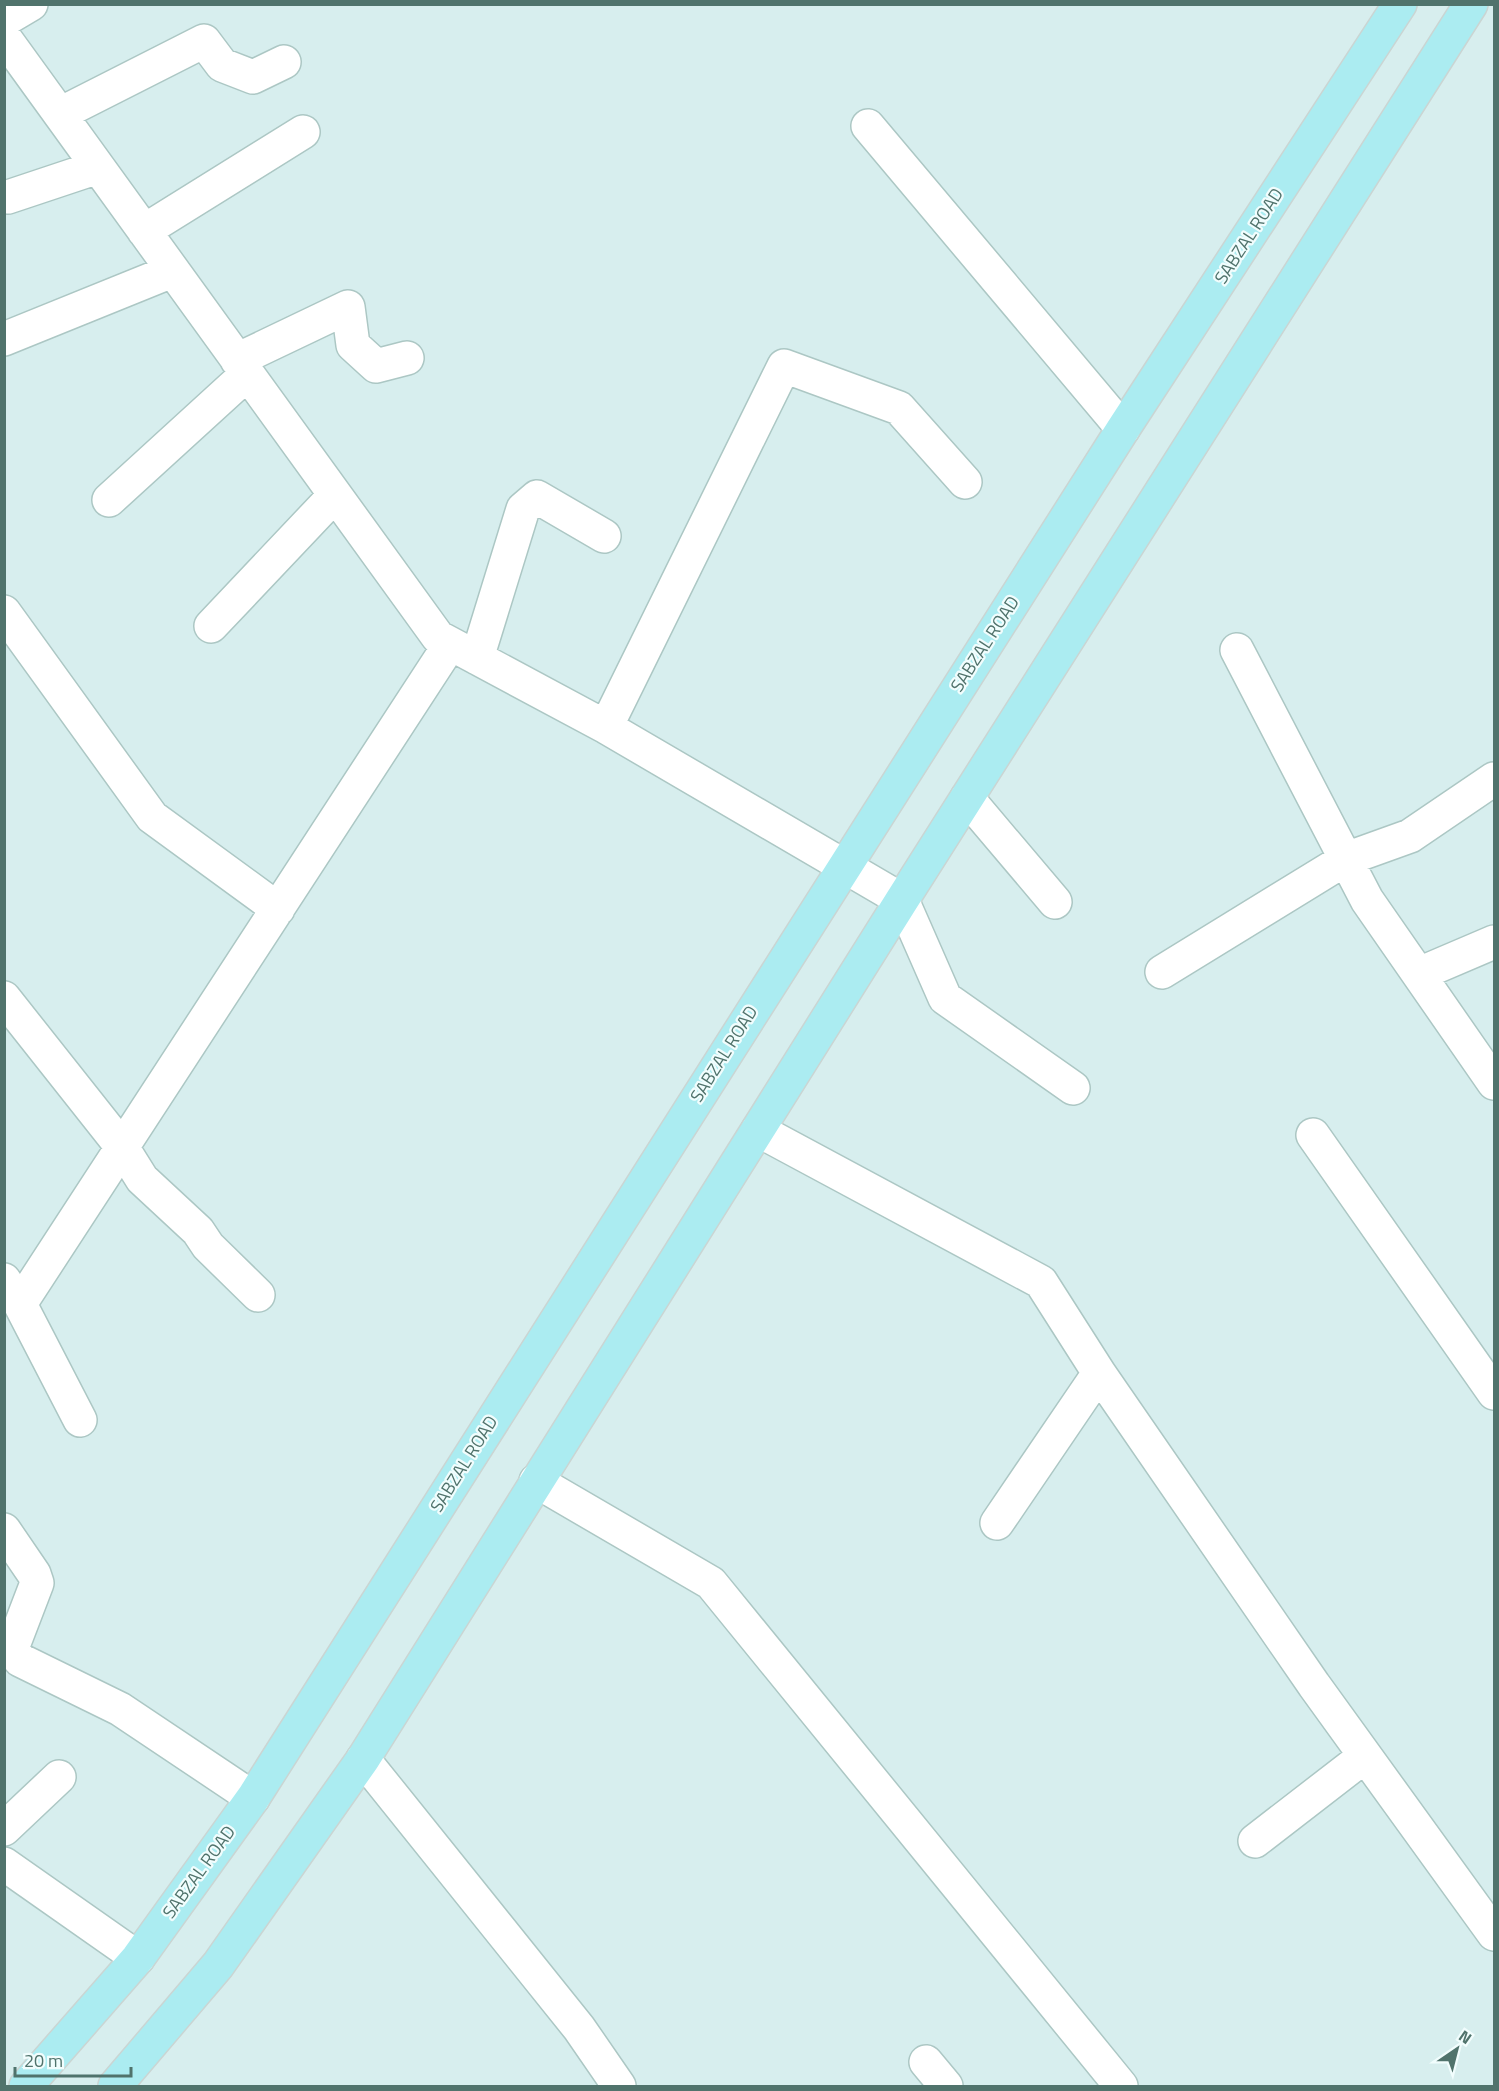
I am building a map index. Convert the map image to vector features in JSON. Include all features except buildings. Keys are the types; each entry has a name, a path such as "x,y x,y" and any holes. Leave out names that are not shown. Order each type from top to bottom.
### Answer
{"main road":[{"name":"SABZAL ROAD","path":"26,2086 138,1958 253,1798 844,865 1123,429 1400,4"},
{"path":"116,2086 218,1965 363,1759 902,900 1471,4"}],"street":[{"path":"4,20 31,4"},
{"path":"4,38 438,637 606,727 902,900 945,998 1073,1088"},
{"path":"60,114 204,41 222,65 253,77 284,62"},
{"path":"868,126 1123,429"},
{"path":"144,231 303,132"},
{"path":"8,197 98,167"},
{"path":"4,339 172,271"},
{"path":"109,500 242,367 348,307 353,345 376,366 407,358"},
{"path":"606,727 784,366 899,408 965,482"},
{"path":"211,626 335,495"},
{"path":"80,1420 12,1292 122,1147 278,909 463,651 523,509 537,497 604,536"},
{"path":"4,612 152,817 278,909"},
{"path":"1237,650 1367,900 1494,1083"},
{"path":"1162,972 1346,859 1410,836 1494,779"},
{"path":"967,798 1055,902"},
{"path":"1419,974 1494,942"},
{"path":"4,998 122,1147 142,1179 198,1231 208,1246 258,1295"},
{"path":"758,1130 1041,1282 1099,1372 1314,1685 1494,1934"},
{"path":"1313,1135 1494,1393"},
{"path":"997,1523 1099,1372"},
{"path":"536,1481 711,1583 1121,2086"},
{"path":"4,1530 34,1574 37,1583 14,1643 14,1652 20,1660 120,1709 253,1798"},
{"path":"1255,1841 1365,1756"},
{"path":"363,1759 579,2028 619,2086"},
{"path":"4,1829 59,1778"},
{"path":"4,1864 138,1958"}],"shaded area":[{"path":"5,5 1494,5 1494,2086 5,2086"}]}
